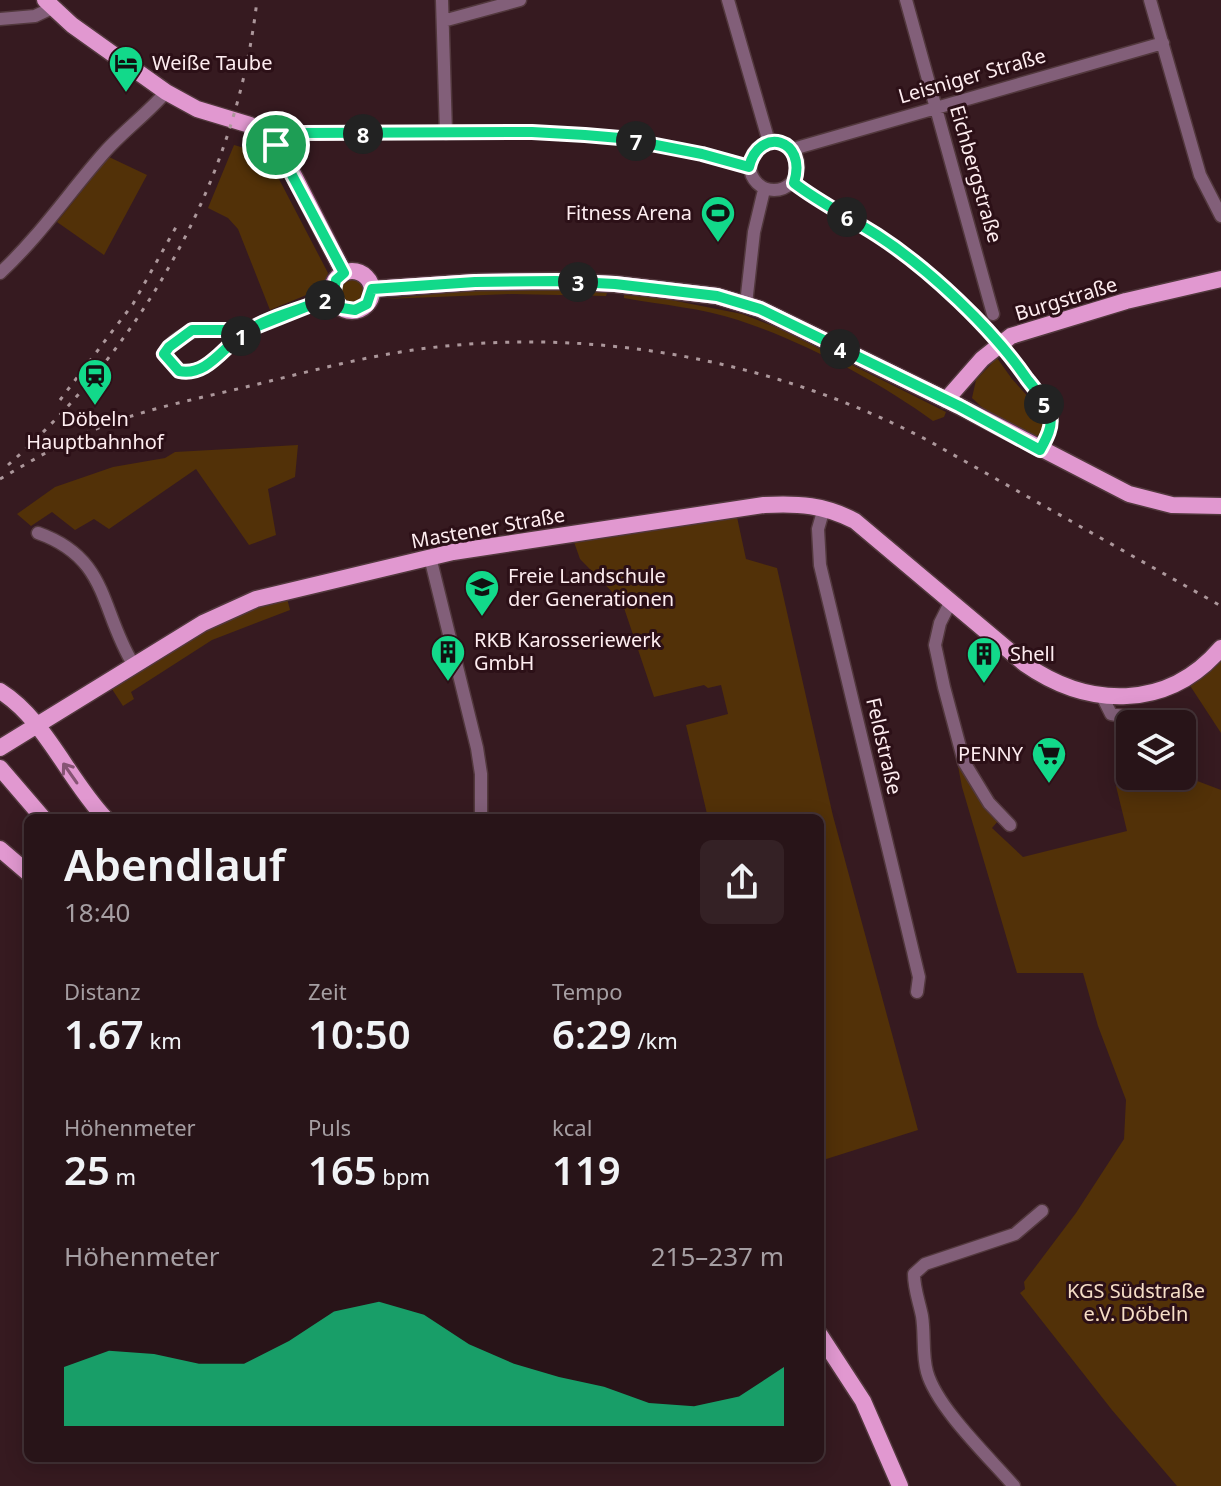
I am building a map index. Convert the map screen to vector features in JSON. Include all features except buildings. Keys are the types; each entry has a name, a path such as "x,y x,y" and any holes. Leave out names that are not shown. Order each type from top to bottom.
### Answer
{"main road":[{"path":"49,4 89,39 184,104 262,131 276,145 344,273"},
{"path":"352,271 364,275 372,289 367,304 355,310 342,308 333,296 336,280 352,271"},
{"name":"Burgstraße","path":"946,400 999,343 1030,329 1126,301 1221,279"},
{"path":"372,289 475,282 556,281 691,292 746,304 946,400 1116,488 1152,501 1184,506 1221,506"},
{"name":"Mastener Straße","path":"0,748 133,664 239,605 430,557 741,508 792,504 842,514 867,529 950,603 1043,676 1076,691 1102,696 1134,695 1166,686 1193,672 1221,648"},
{"path":"0,691 19,704 102,814"},
{"path":"3,771 40,814"},
{"path":"0,849 24,870"},
{"path":"824,1341 863,1401 900,1486"}],"street":[{"path":"442,0 446,133"},
{"path":"443,21 520,0"},
{"path":"728,0 769,142"},
{"name":"Eichbergstraße","path":"906,0 993,314"},
{"path":"1150,0 1200,175 1221,216"},
{"path":"0,19 35,16 49,4"},
{"name":"Leisniger Straße","path":"793,149 1163,43"},
{"path":"0,273 23,252 104,153 166,92"},
{"path":"276,145 301,133 532,132 620,138 749,167"},
{"path":"769,142 780,142 793,149 797,160 794,183 777,190 764,190 754,181 749,167 757,149 769,142"},
{"path":"794,183 818,201 879,236 943,288 999,343 1048,411 1050,425 1040,450"},
{"path":"746,304 754,232 764,190"},
{"path":"243,334 192,330 164,354 179,371 190,373 202,369 243,334 333,296"},
{"name":"Feldstraße","path":"824,508 818,529 820,565 919,977 917,992"},
{"path":"38,533 88,564 133,664"},
{"path":"430,557 477,748 481,774 481,814"},
{"path":"950,603 940,623 935,645 950,711 964,762 989,803 1010,825"},
{"name":"Mastener Straße","path":"1102,696 1111,714 1116,715"},
{"path":"1014,1486 943,1403 931,1383 924,1360 922,1316 914,1287 914,1274 925,1264 1015,1234 1042,1211"}],"green space":[{"path":"234,145 262,153 268,158 328,273 322,288 270,310 238,229 228,218 208,208"},
{"path":"109,157 147,175 104,255 57,222"},
{"path":"353,279 362,283 366,292 362,301 353,305 344,301 340,292 344,283"},
{"path":"494,288 563,288 607,293 606,296 512,294 385,299"},
{"path":"624,295 661,298 742,314 778,328 946,412 944,417 933,421 840,364 763,329 710,312 624,298"},
{"path":"997,358 1042,412 1043,432 1037,436 986,411 972,398 976,380"},
{"path":"298,445 295,477 268,489 276,535 249,545 196,469 109,529 94,519 75,530 52,512 31,526 17,514 55,487 113,467 165,458 175,452"},
{"path":"737,517 746,559 777,568 833,816 918,1130 824,1160 824,814 707,814 686,725 728,714 721,685 708,688 704,685 654,697 622,602 580,559 574,542"},
{"path":"287,598 290,610 212,640 131,692 134,699 123,706 112,689 209,628 247,610"},
{"path":"1221,654 1221,733 1187,681"},
{"name":"KGS Südstraße e.V. Döbeln","path":"958,766 998,821 992,828 1023,857 1127,831 1117,790 1196,790 1196,781 1221,790 1221,1486 1177,1486 1112,1410 1020,1293 1025,1289 1024,1282 1076,1213 1124,1139 1126,1100 1098,1026 1083,973 1017,973"}],"railway":[{"path":"8,465 56,419 101,368 175,256 205,195 228,132 246,67 257,0"},
{"path":"60,400 133,304 176,227"},
{"path":"0,479 71,440 134,415 353,361 413,350 480,343 546,342 613,346 678,355 743,370 807,389 869,413 929,441 1221,606"}],"place":[{"name":"Weiße Taube","path":"126,94"},
{"name":"Fitness Arena","path":"718,244"},
{"name":"Döbeln Hauptbahnhof","path":"95,407"},
{"name":"Freie Landschule der Generationen","path":"482,618"},
{"name":"RKB Karosseriewerk GmbH","path":"448,683"},
{"name":"Shell","path":"984,685"},
{"name":"PENNY","path":"1049,785"}],"route":[{"path":"276,145 301,133 532,132 620,138 749,167 757,149 769,142 780,142 793,149 797,160 794,183 818,201 879,236 924,271 999,343 1048,411 1051,417 1048,435 1040,450 917,385 746,304 691,292 593,283 495,281 372,289 367,304 355,310 342,308 333,296 248,330 192,330 166,349 164,354 179,371 190,373 202,369 248,330 324,300 333,296 333,285 344,273 276,145"}]}
